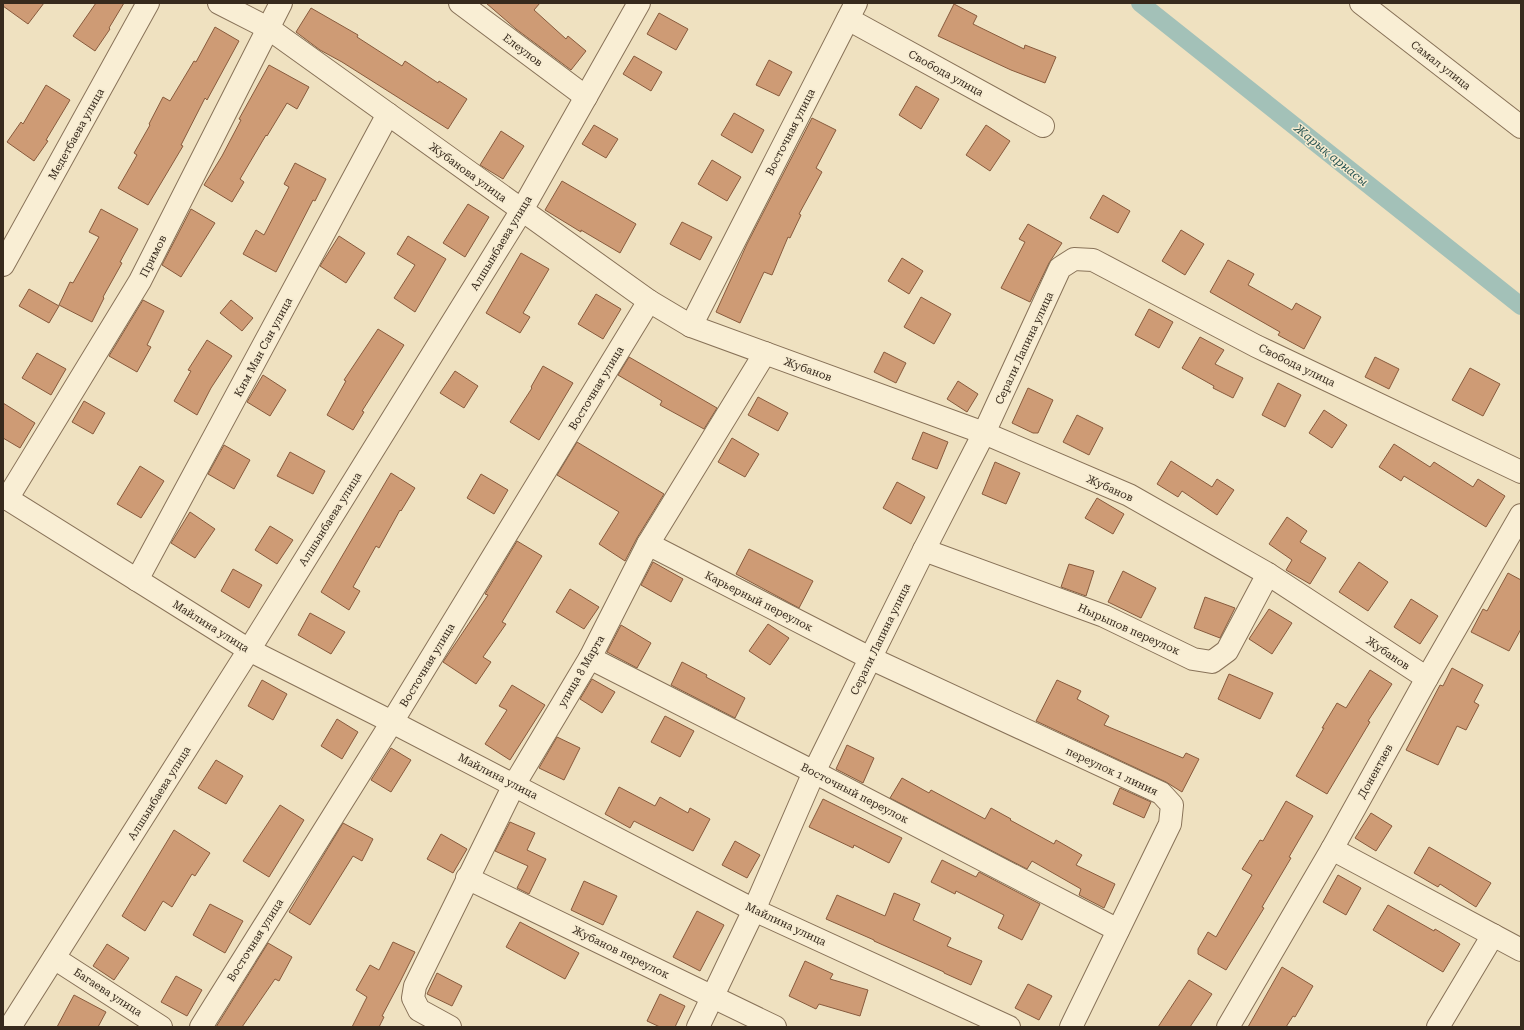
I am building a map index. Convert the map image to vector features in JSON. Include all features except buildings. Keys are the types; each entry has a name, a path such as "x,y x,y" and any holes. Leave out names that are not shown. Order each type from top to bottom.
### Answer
{"street":[{"name":"Медетбаева улица","path":"5,256 148,3"},
{"name":"Жубанова улица","path":"219,3 268,28 649,301 691,326 765,353"},
{"name":"Примов","path":"5,498 140,281 282,3"},
{"name":"Елеулов","path":"460,3 586,96"},
{"name":"Алшынбаева улица","path":"10,1027 249,650 522,210 639,3"},
{"name":"Самал улица","path":"1361,3 1521,127"},
{"name":"Свобода улица","path":"852,11 1043,126"},
{"name":"Восточная улица","path":"691,326 852,11"},
{"name":"Ким Ман Сан улица","path":"137,580 388,114"},
{"name":"Свобода улица","path":"1074,258 1093,260 1256,346 1521,472"},
{"name":"Серали Лапина улица","path":"698,1027 754,910 814,772 924,550 984,434 1060,268 1074,258"},
{"name":"Восточная улица","path":"201,1027 392,722 649,301"},
{"name":"Жубанов","path":"765,353 984,434 1129,495 1268,574 1426,678"},
{"name":"улица 8 Марта","path":"450,1027 419,1010 413,998 415,986 514,785 590,658 648,544 765,353"},
{"name":"Майлина улица","path":"5,498 249,650 392,722 754,910 1009,1027"},
{"name":"Донентаев","path":"1228,1027 1332,849 1426,678 1521,515"},
{"name":"Карьерный переулок","path":"648,544 870,658"},
{"name":"Нырыпов переулок","path":"924,550 1104,616 1193,659 1212,662 1227,652 1268,574"},
{"name":"Восточный переулок","path":"590,658 814,772 1118,930"},
{"name":"переулок 1 линия","path":"870,658 1161,793 1172,805 1170,824 1071,1027"},
{"path":"1332,849 1521,950"},
{"name":"Жубанов переулок","path":"467,878 774,1027"},
{"path":"1438,1027 1493,935"},
{"name":"Багаева улица","path":"54,958 161,1027"}],"waterway":[{"name":"Жарық арнасы","path":"1140,3 1521,306"}]}
